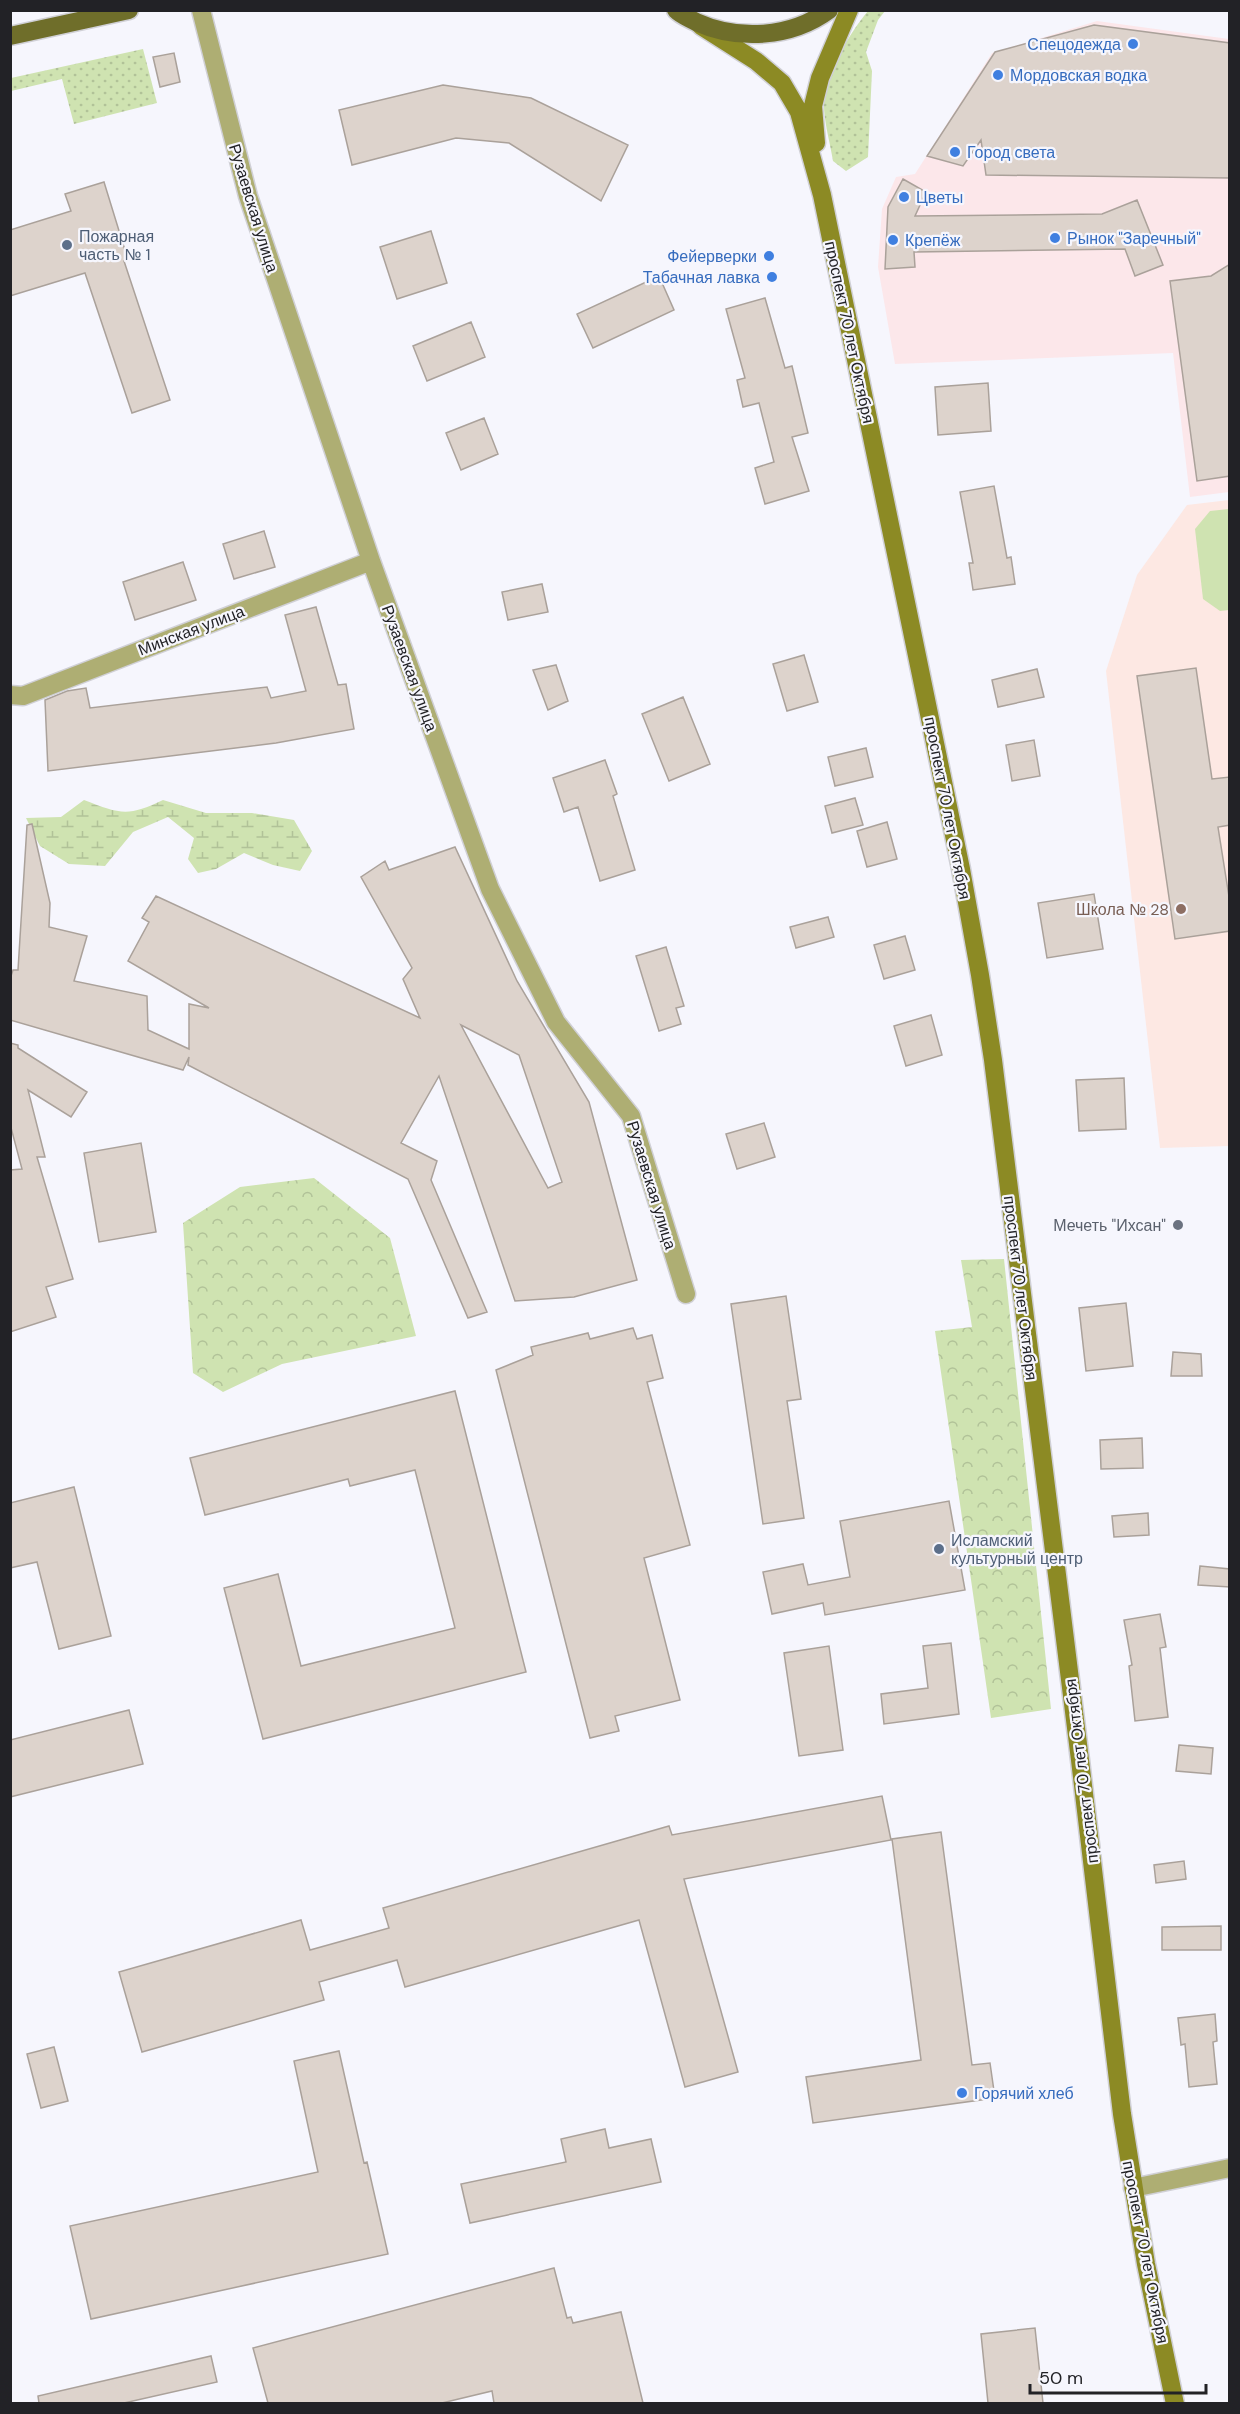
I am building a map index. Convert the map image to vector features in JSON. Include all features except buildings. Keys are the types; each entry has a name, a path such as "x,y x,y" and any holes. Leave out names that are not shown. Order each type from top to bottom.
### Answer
{"main road":[{"path":"10,36 129,10"},
{"path":"680,14 712,29 749,35 786,31 820,17 829,10"},
{"name":"проспект 70 лет Октября","path":"819,181 813,106 820,78 849,10"},
{"name":"проспект 70 лет Октября","path":"680,14 756,61 782,83 799,112 819,181 981,975 1077,1736 1122,2115 1133,2188 1175,2403"}],"street":[{"name":"Рузаевская улица","path":"201,10 248,196 371,561 490,889 556,1023 632,1116 686,1294"},
{"name":"Минская улица","path":"10,695 22,696 371,561"},
{"path":"1133,2188 1230,2168"}],"shaded area":[{"name":"Рынок \"Заречный\"","path":"1097,21 1229,39 1229,492 1190,497 1173,353 895,364 878,267 882,209 896,177 915,174 992,53"},
{"name":"Школа № 28","path":"1229,500 1229,1146 1160,1148 1106,671 1137,575 1187,505"}],"green space":[{"path":"868,11 885,11 878,20 866,52 872,71 868,157 846,171 833,161 824,100 834,65"},
{"path":"143,49 157,103 74,124 62,79 11,91 11,78"},
{"path":"1229,509 1229,610 1220,611 1203,599 1195,529 1210,511"},
{"path":"84,800 124,812 141,809 163,800 206,813 252,813 294,820 312,851 300,871 273,865 244,853 216,869 198,873 188,859 194,838 168,817 133,832 105,866 69,864 40,846 26,818 61,817"},
{"path":"314,1178 390,1238 416,1336 282,1364 223,1392 193,1373 183,1223 240,1187"},
{"path":"1004,1259 1051,1709 991,1718 935,1331 972,1327 961,1260"}],"place":[{"name":"Спецодежда","path":"1133,44"},
{"name":"Мордовская водка","path":"998,75"},
{"name":"Город света","path":"955,152"},
{"name":"Цветы","path":"904,197"},
{"name":"Рынок \"Заречный\"","path":"1055,238"},
{"name":"Крепёж","path":"893,240"},
{"name":"Пожарная часть № 1","path":"67,245"},
{"name":"Фейерверки","path":"769,256"},
{"name":"Табачная лавка","path":"772,277"},
{"name":"Школа № 28","path":"1181,909"},
{"name":"Мечеть \"Ихсан\"","path":"1178,1225"},
{"name":"Исламский культурный центр","path":"939,1549"},
{"name":"Горячий хлеб","path":"962,2093"}]}
